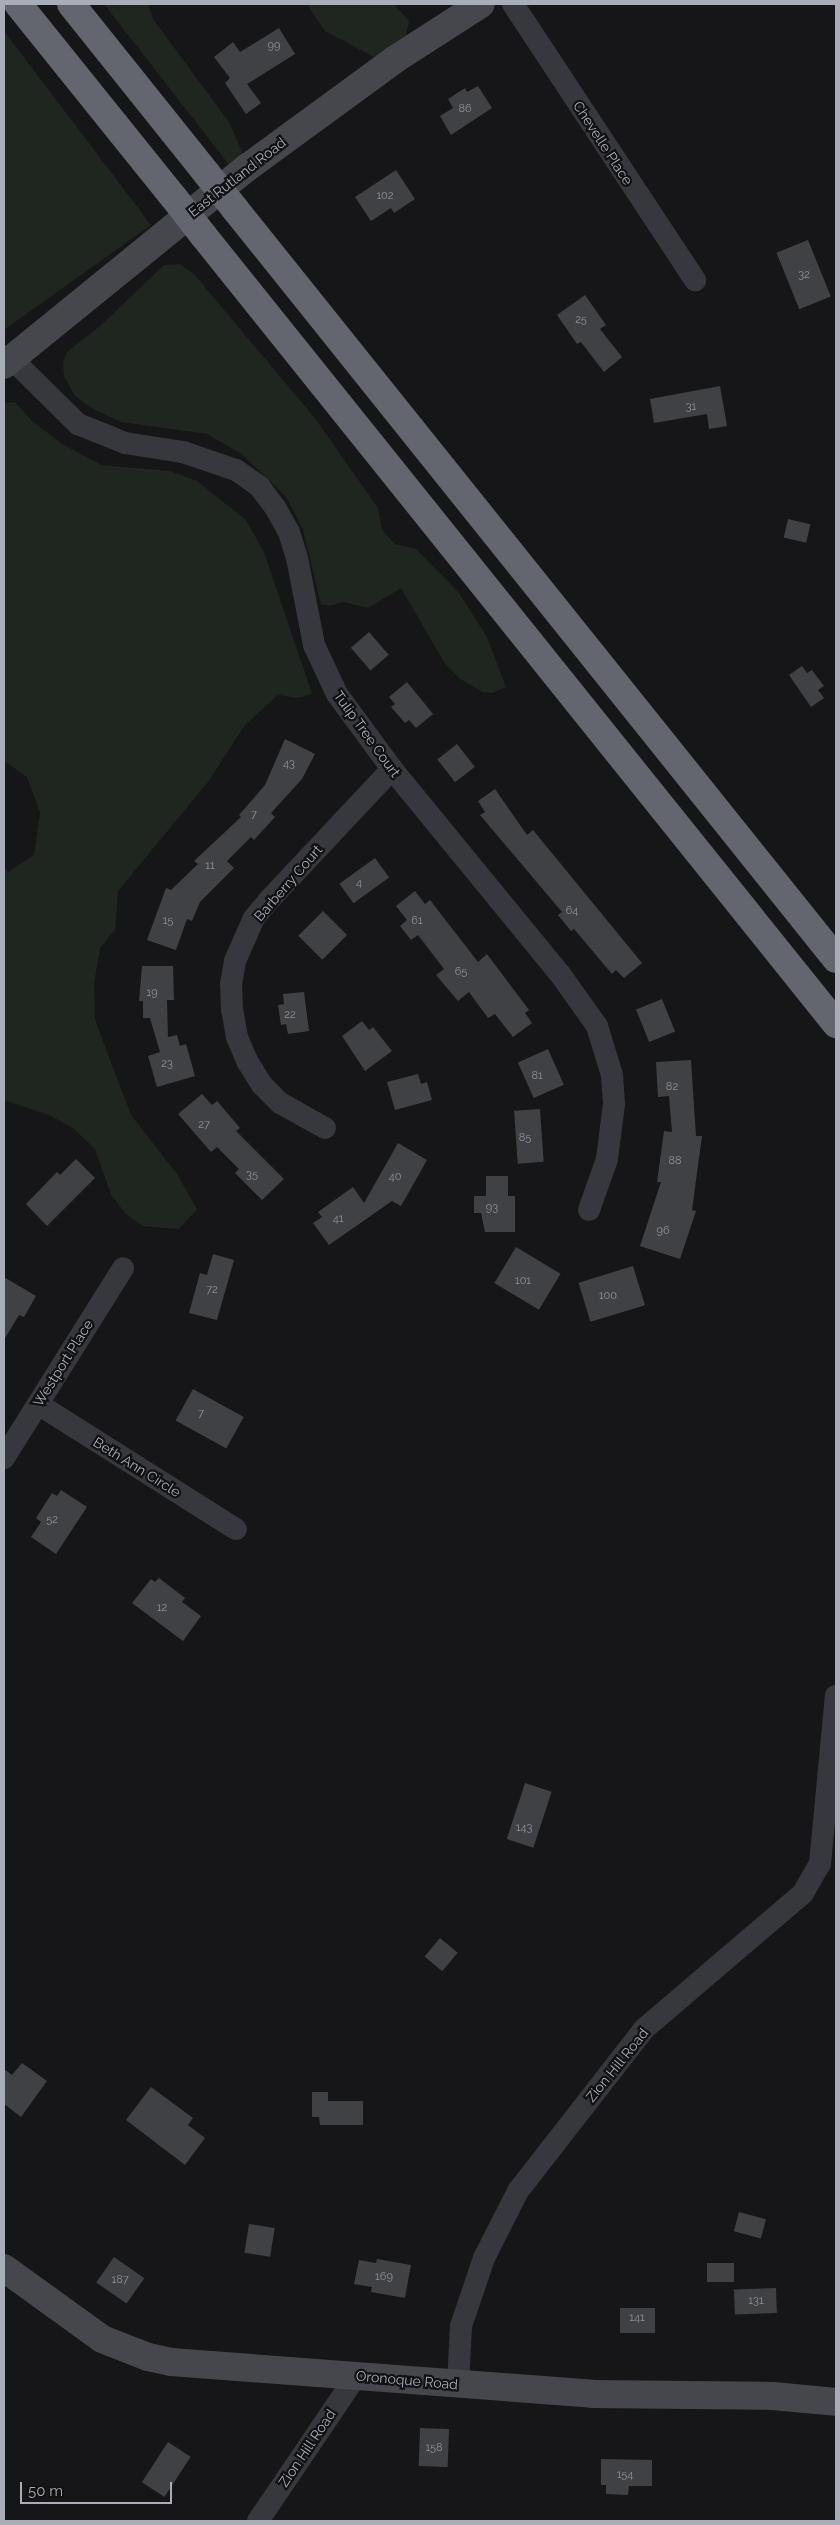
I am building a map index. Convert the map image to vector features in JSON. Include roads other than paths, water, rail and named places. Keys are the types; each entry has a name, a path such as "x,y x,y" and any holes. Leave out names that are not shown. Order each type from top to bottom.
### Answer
{"highway":[{"path":"18,4 836,1024"},
{"path":"70,4 836,959"}],"street":[{"name":"East Rutland Road","path":"8,362 248,167 394,60 481,4"},
{"name":"Chevelle Place","path":"513,4 695,280"},
{"name":"Tulip Tree Court","path":"8,362 58,407 94,432 125,443 209,459 236,470 258,486 289,532 314,645 323,670 350,713 392,769 560,974 597,1026 612,1075 614,1104 607,1159 589,1210"},
{"name":"Barberry Court","path":"325,1128 280,1103 262,1085 248,1063 237,1037 232,1010 234,961 254,918 392,769"},
{"name":"Westport Place","path":"4,1458 123,1268"},
{"name":"Beth Ann Circle","path":"38,1404 236,1529"},
{"name":"Zion Hill Road","path":"458,2385 461,2326 484,2258 518,2191 644,2029 803,1893 820,1864 836,1696"},
{"name":"Oronoque Road","path":"4,2268 89,2330 148,2357 198,2365 593,2394 773,2396 836,2402"},
{"name":"Zion Hill Road","path":"258,2521 356,2376"}]}
